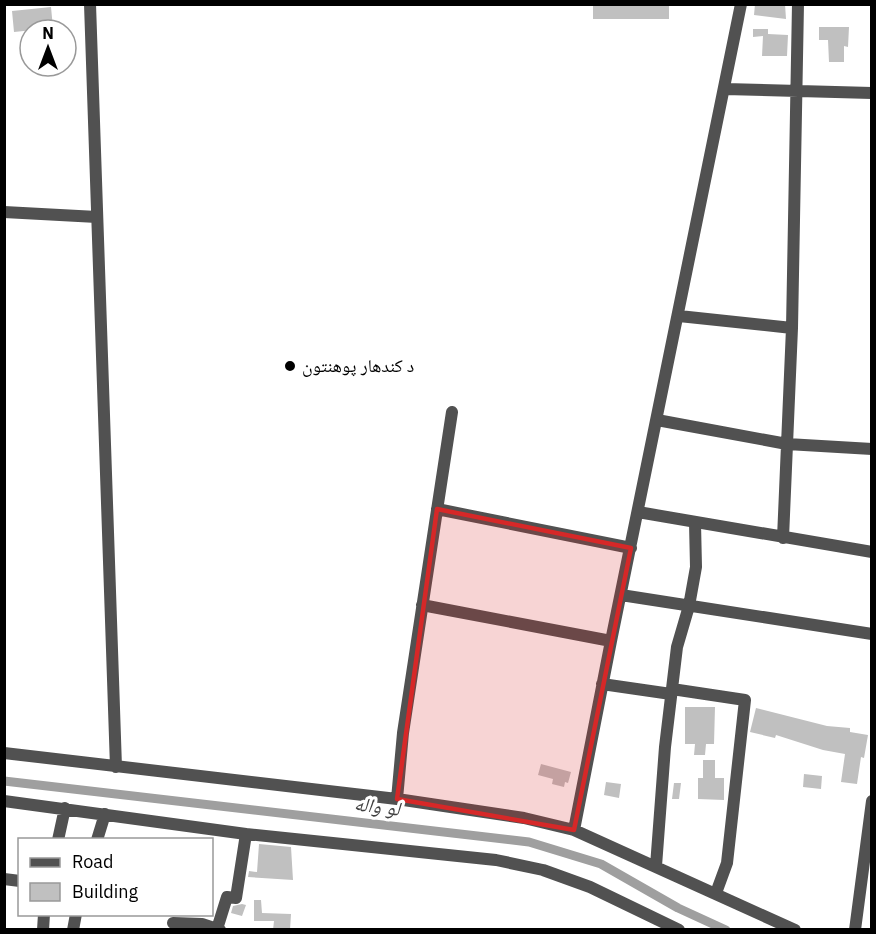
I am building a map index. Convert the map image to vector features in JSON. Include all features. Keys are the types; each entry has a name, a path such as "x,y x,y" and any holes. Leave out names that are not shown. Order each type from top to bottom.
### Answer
{"street":[{"path":"90,4 116,767"},
{"path":"574,830 741,4"},
{"path":"783,538 792,328 798,4"},
{"path":"724,89 872,93"},
{"path":"4,212 97,216"},
{"path":"679,316 792,328"},
{"path":"397,799 403,733 452,412"},
{"path":"657,420 787,444 872,449"},
{"path":"437,509 631,548"},
{"path":"639,512 872,552"},
{"path":"656,866 658,816 677,647 689,606 696,567 695,522"},
{"path":"621,595 872,634"},
{"path":"422,605 611,641"},
{"path":"602,684 745,700 727,863 716,893"},
{"path":"4,753 397,799 524,818 574,830 795,930"},
{"path":"4,801 246,834 496,860 543,870 590,887 673,928"},
{"path":"855,930 872,801"},
{"path":"58,838 65,808"},
{"path":"98,838 105,814"},
{"path":"173,922 202,924 218,929 227,897 236,898 246,834"}],"highlighted area":[{"path":"437,509 631,548 574,830 397,799"}],"building":[{"path":"593,4 669,4 669,19 593,19"},
{"path":"755,4 785,4 786,19 754,15"},
{"path":"51,7 52,18 18,18 18,32 14,32 12,11"},
{"path":"819,27 849,27 848,47 844,46 844,62 829,62 828,40 819,40"},
{"path":"753,29 768,29 768,34 788,35 787,56 762,56 763,36 753,37"},
{"path":"685,707 715,707 714,744 706,744 705,755 694,755 695,744 685,744"},
{"path":"756,708 827,726 850,728 850,732 868,735 864,758 861,757 857,784 841,782 845,754 823,750 776,735 775,738 750,732"},
{"path":"703,760 715,760 715,778 724,778 724,800 698,799 698,778 703,778"},
{"path":"541,764 571,772 568,783 565,782 564,787 552,784 553,779 538,775"},
{"path":"804,774 822,776 821,789 803,787"},
{"path":"606,782 621,784 619,798 604,795"},
{"path":"674,783 681,783 679,799 672,799"},
{"path":"259,844 291,847 293,880 248,877 249,871 257,872"},
{"path":"254,900 261,900 262,913 291,914 290,930 273,930 274,921 254,921"},
{"path":"246,905 242,916 231,913 233,906"}],"waterway":[{"name":"لو واله","path":"4,781 529,842 601,864 678,908 726,930"}],"place":[{"name":"د کندهار پوهنتون","path":"290,366"}]}
